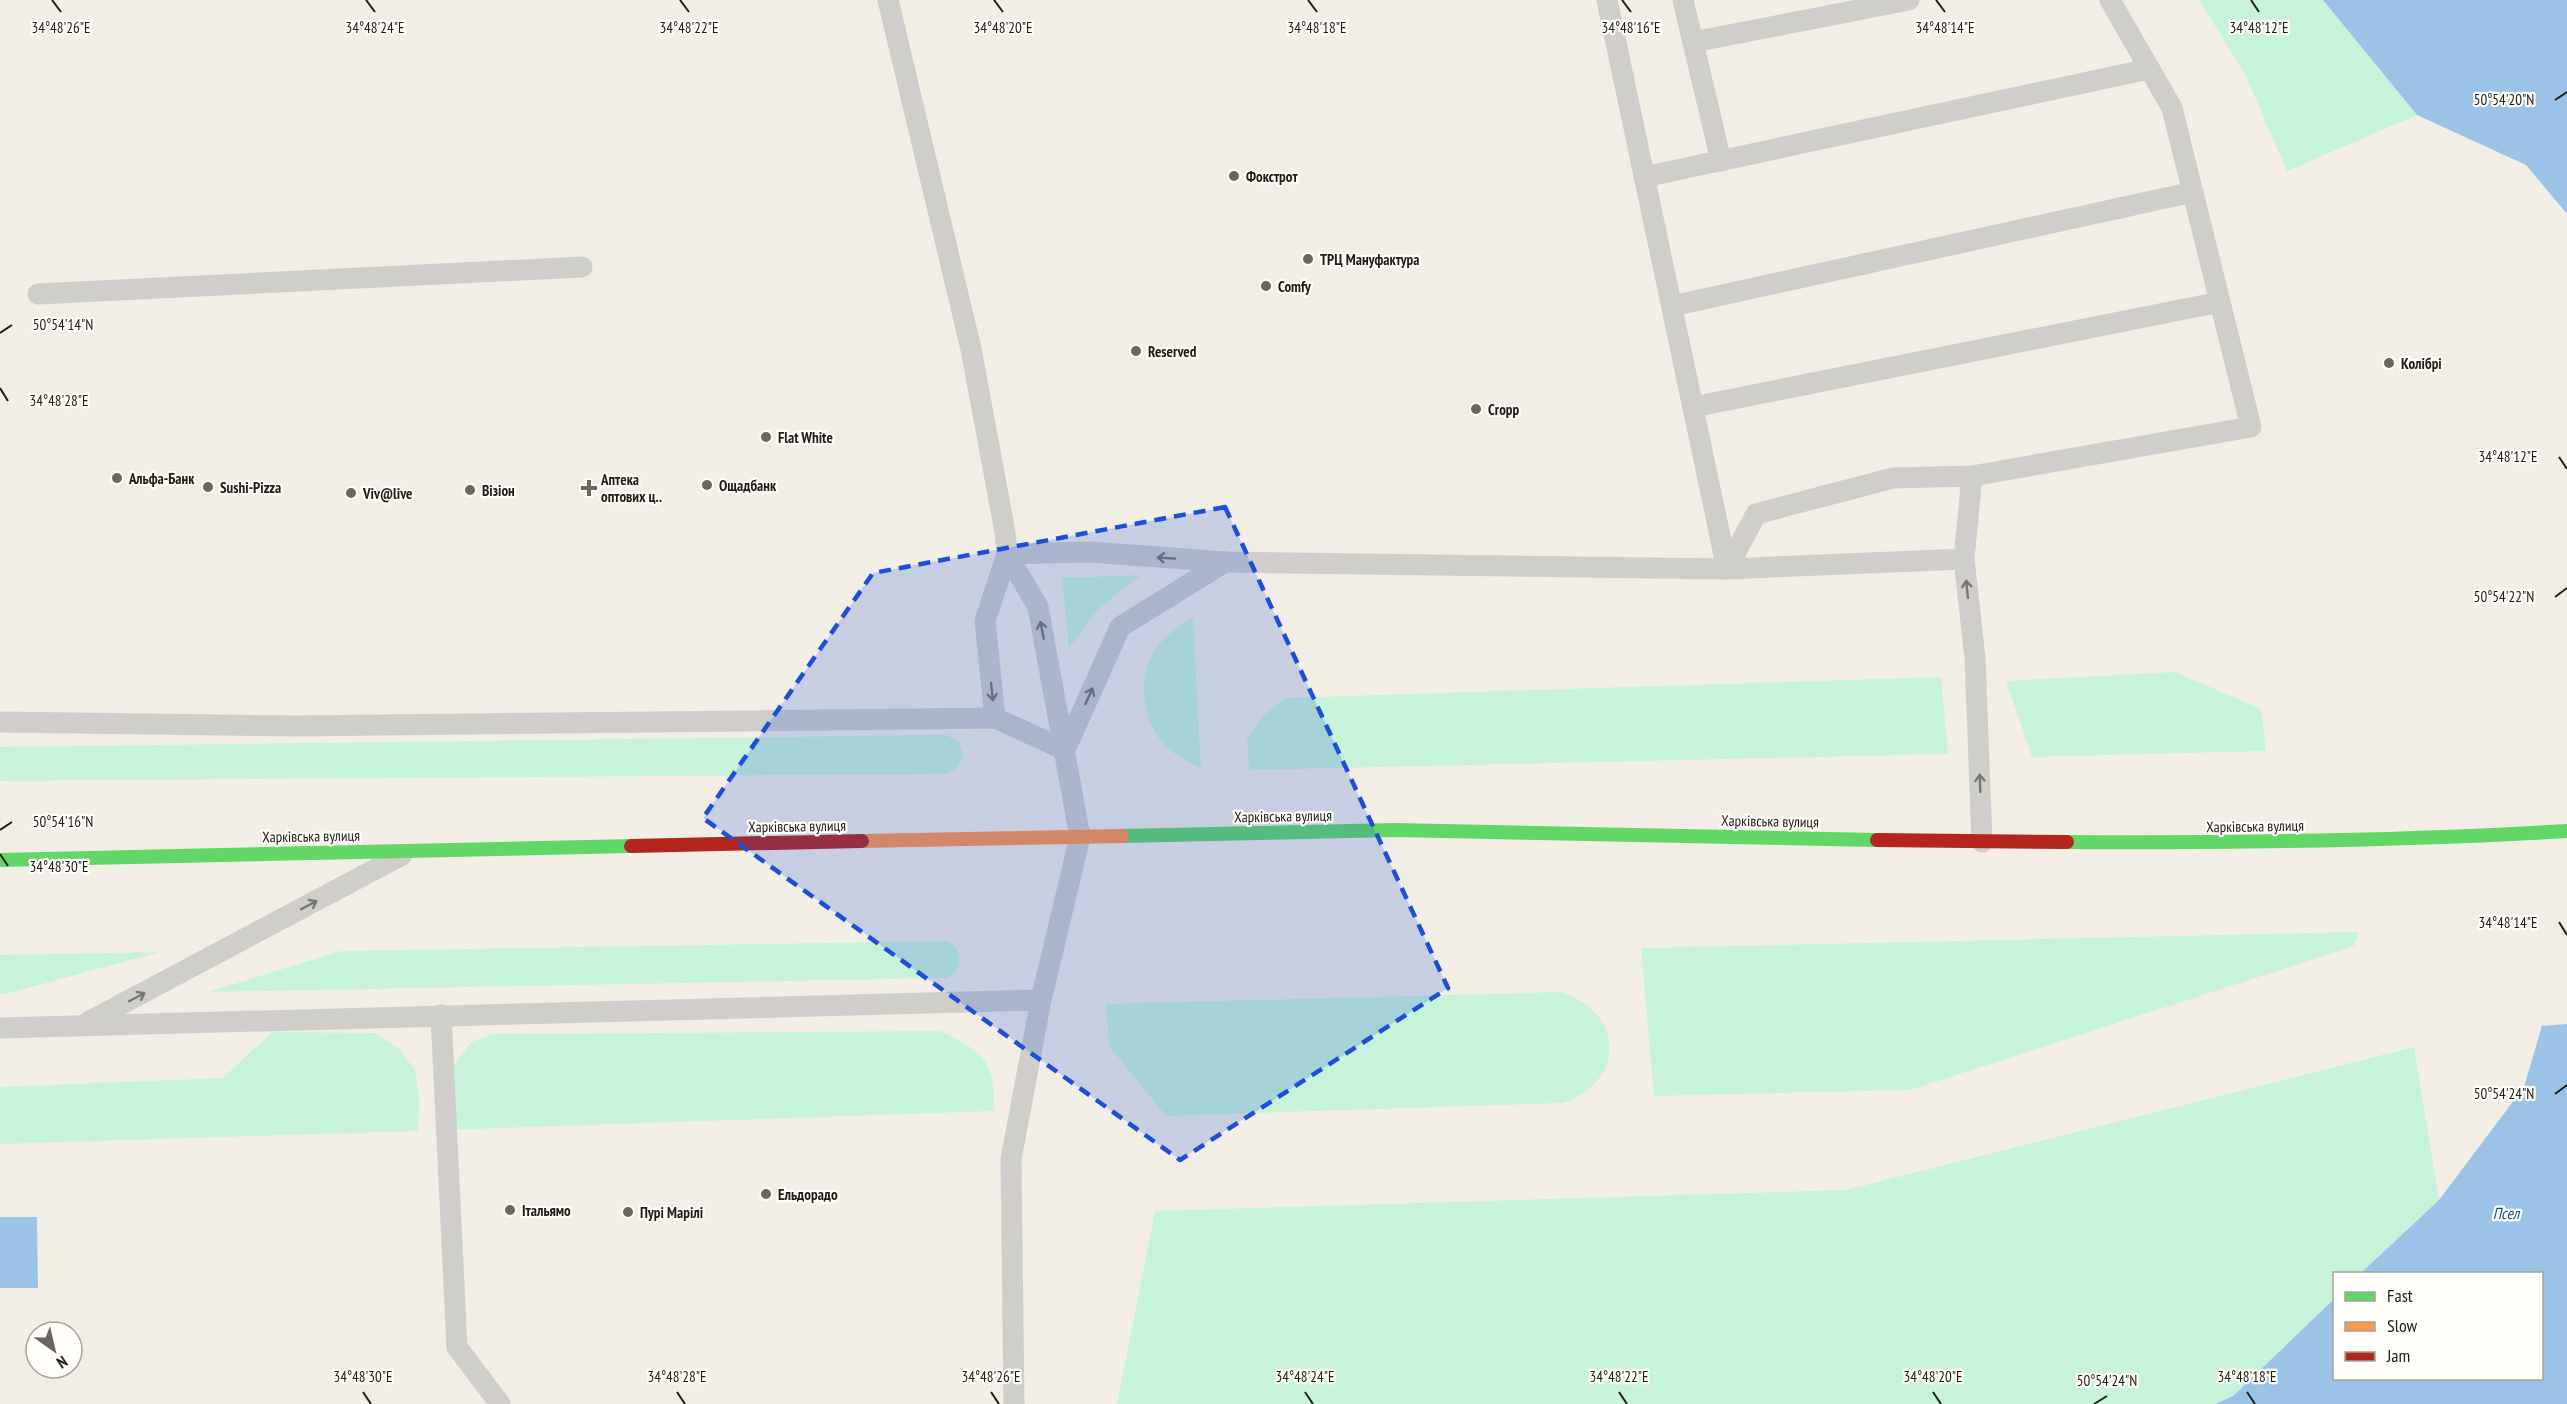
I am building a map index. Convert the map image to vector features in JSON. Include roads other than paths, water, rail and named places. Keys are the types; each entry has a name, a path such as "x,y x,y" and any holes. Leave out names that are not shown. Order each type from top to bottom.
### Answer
{"main road":[{"name":"Харківська вулиця","path":"0,860 1395,830 1982,842 2268,843 2445,838 2567,831"}],"lane":[{"path":"888,0 971,349 1007,554 1038,607 1080,837 1041,1000 1011,1159 1014,1404"},
{"path":"1607,0 1727,569"},
{"path":"1683,0 1721,160"},
{"path":"1693,42 1909,0"},
{"path":"1727,569 1756,514 1893,478 1972,476 2251,427 2172,108 2110,0"},
{"path":"1644,177 2149,69"},
{"path":"1672,306 2193,192"},
{"path":"38,294 582,267"},
{"path":"1693,407 2220,302"},
{"path":"1972,476 1964,559 1975,658 1982,842"},
{"path":"1007,554 1091,552 1225,562 1727,569 1964,559"},
{"path":"995,718 985,621 1007,554"},
{"path":"1065,750 1120,627 1225,562"},
{"path":"0,722 295,726 995,718 1065,750"},
{"path":"85,1024 410,851"},
{"path":"0,1028 1041,1000"},
{"path":"441,1015 457,1347 500,1404"}],"water":[{"path":"2323,0 2567,0 2567,214 2526,165 2417,115"},
{"name":"Псел","path":"2567,940 2567,1404 2215,1404 2233,1396 2333,1300 2333,1380 2543,1380 2543,1272 2362,1272 2439,1200 2524,1087"},
{"path":"0,1217 37,1217 38,1288 0,1288"}],"place":[{"name":"Фокстрот","path":"1234,176"},
{"name":"ТРЦ Мануфактура","path":"1308,259"},
{"name":"Comfy","path":"1266,286"},
{"name":"Reserved","path":"1136,351"},
{"name":"Колібрі","path":"2389,363"},
{"name":"Cropp","path":"1476,409"},
{"name":"Flat White","path":"766,437"},
{"name":"Альфа-Банк","path":"117,478"},
{"name":"Ощадбанк","path":"707,485"},
{"name":"Sushi-Pizza","path":"208,487"},
{"name":"Аптека оптових ц..","path":"589,488"},
{"name":"Візіон","path":"470,490"},
{"name":"Viv@live","path":"351,493"},
{"name":"Ельдорадо","path":"766,1194"},
{"name":"Італьямо","path":"510,1210"},
{"name":"Пурі Марілі","path":"628,1212"}]}
